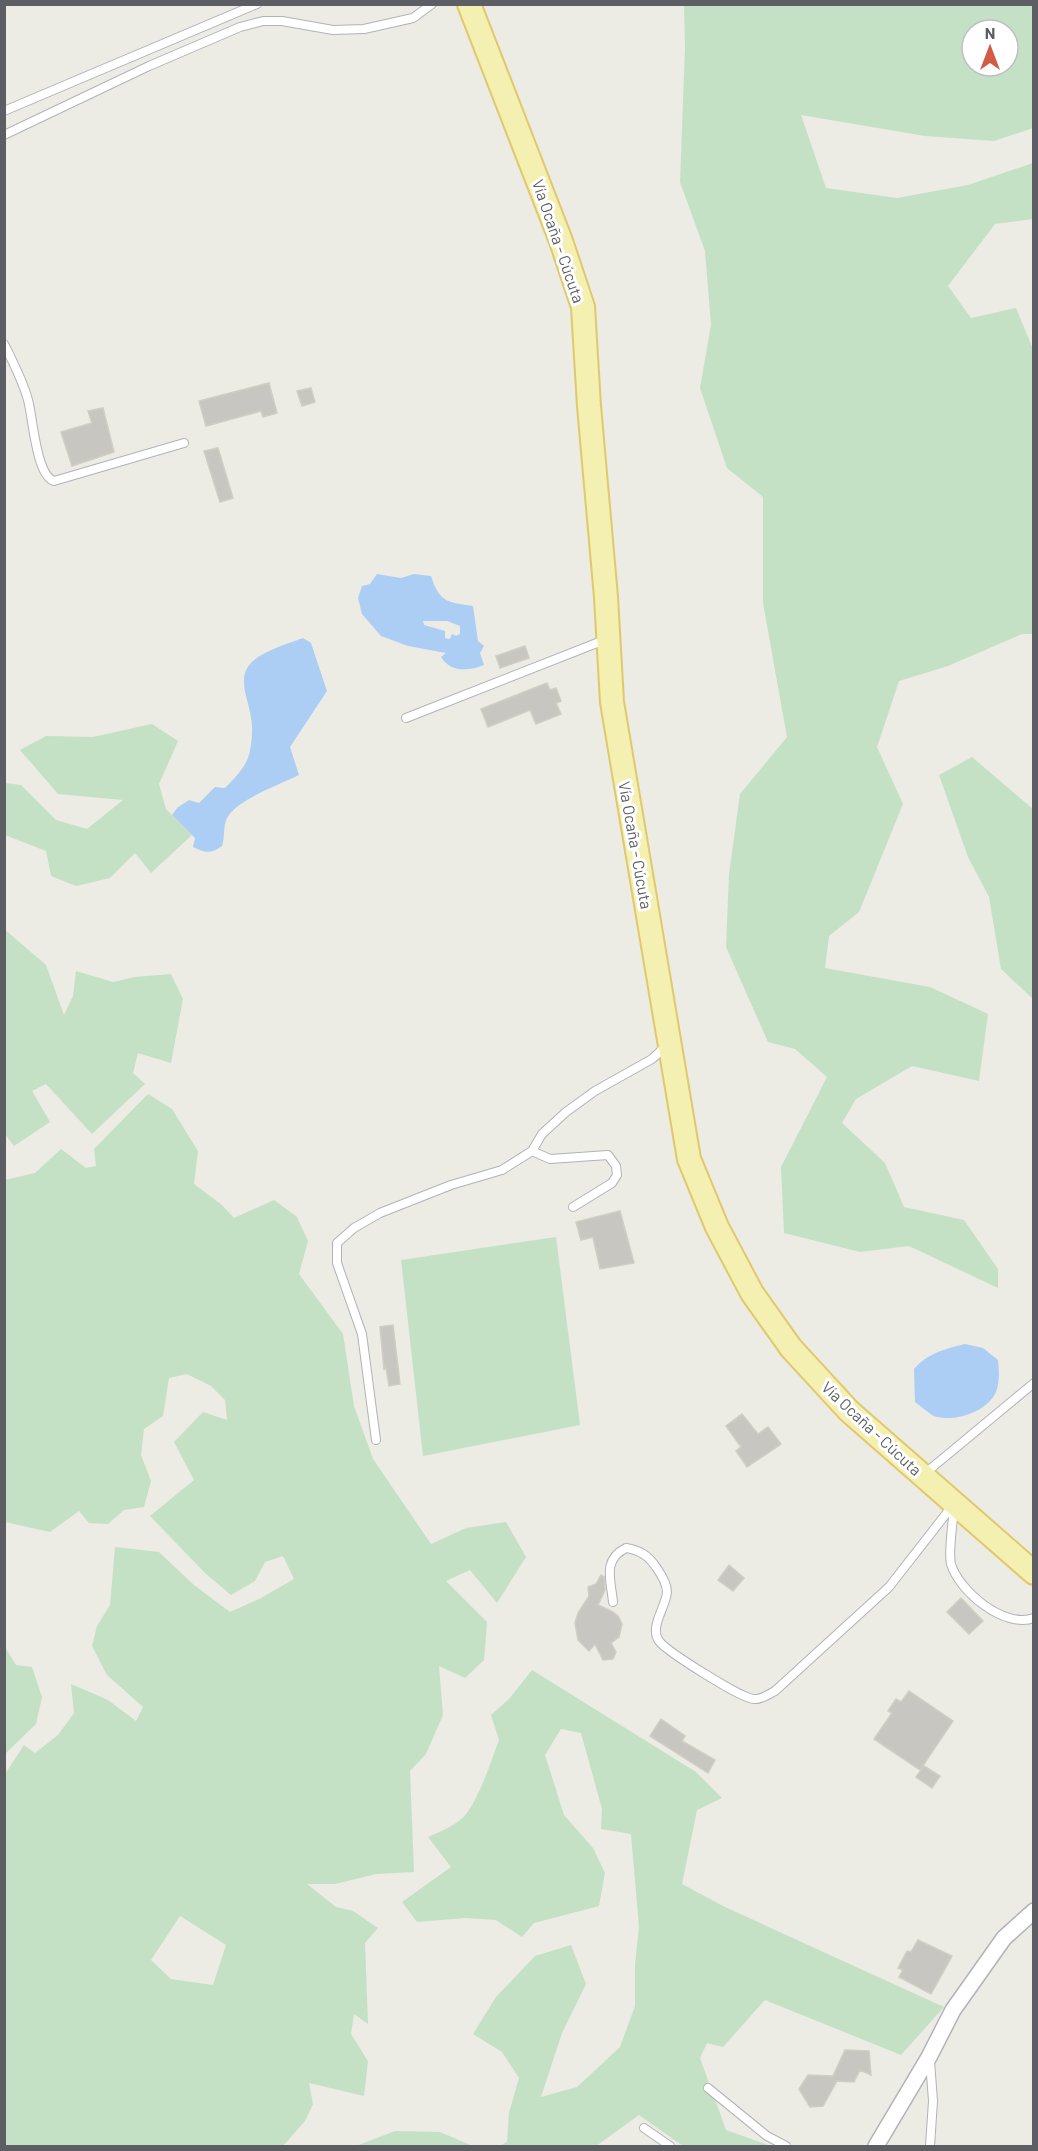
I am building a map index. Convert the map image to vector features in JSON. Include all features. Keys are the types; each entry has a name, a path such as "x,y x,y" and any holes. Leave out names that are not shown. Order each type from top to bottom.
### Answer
{"main road":[{"name":"Vía Ocaña - Cúcuta","path":"468,4 561,241 582,307 612,702 689,1159 717,1227 752,1293 791,1348 849,1411 1034,1573"}],"street":[{"path":"876,2146 929,2057 953,2010 1004,1938 1034,1911"}],"lane":[{"path":"4,111 257,4"},
{"path":"4,135 149,66 240,27 263,21 282,21 333,30 364,29 413,18 432,4"},
{"path":"4,344 28,400 35,438 45,473 49,479 54,481 184,443"},
{"path":"406,718 608,639"},
{"path":"376,1440 363,1334 337,1263 337,1244 354,1228 380,1213 450,1185 502,1170 532,1150 542,1134 566,1112 595,1090 652,1059 669,1043"},
{"path":"532,1150 550,1159 608,1155 613,1160 617,1175 612,1183 573,1207"},
{"path":"922,1476 1034,1383"},
{"path":"613,1602 610,1565 613,1557 626,1548 639,1550 653,1562 663,1576 667,1591 657,1625 656,1633 659,1641 680,1658 741,1695 756,1700 775,1691 889,1587 954,1504"},
{"path":"954,1504 951,1563 958,1577 989,1609 1006,1618 1026,1621 1034,1618"},
{"path":"929,2057 933,2101 930,2146"},
{"path":"708,2088 767,2136 786,2146"},
{"path":"644,2128 670,2146"}],"green space":[{"path":"684,5 1033,5 1033,128 994,141 925,136 801,115 826,188 897,198 968,185 1033,163 1033,219 995,224 948,286 971,318 1016,308 1033,349 1033,634 1022,634 948,666 899,681 877,747 903,804 859,912 829,936 825,968 930,987 988,1014 979,1081 912,1066 856,1099 842,1123 885,1163 904,1207 964,1220 998,1269 998,1288 909,1246 860,1252 784,1233 781,1167 827,1077 795,1049 768,1042 726,947 729,874 740,794 787,737 763,603 763,497 727,468 700,388 711,325 705,251 680,182 685,48"},
{"path":"152,724 178,741 159,784 166,809 192,835 151,873 135,853 110,878 76,886 51,876 46,851 5,835 5,783 21,785 56,820 87,829 123,800 58,794 20,750 46,736 93,737"},
{"path":"972,757 1033,809 1033,999 1001,969 989,897 968,857 939,775"},
{"path":"4,929 46,965 64,1015 73,996 76,971 113,982 135,977 171,974 183,999 171,1063 138,1053 133,1073 145,1084 92,1134 46,1084 32,1091 50,1122 14,1146 5,1134"},
{"path":"148,1094 172,1109 198,1151 194,1184 222,1205 234,1218 274,1200 297,1217 308,1241 299,1274 343,1334 354,1406 373,1459 431,1544 466,1528 506,1522 526,1557 497,1603 470,1570 446,1581 487,1622 484,1660 465,1678 439,1666 443,1715 426,1754 410,1771 414,1872 376,1874 335,1884 307,1884 336,1907 353,1911 378,1928 365,1943 368,2024 354,2014 351,2034 368,2061 364,2096 309,2083 313,2104 305,2121 283,2146 5,2146 5,1774 24,1745 35,1753 58,1735 74,1713 71,1684 108,1700 136,1721 143,1707 107,1675 92,1646 97,1626 110,1605 115,1547 159,1552 194,1585 230,1612 294,1579 283,1556 265,1562 255,1581 231,1595 205,1573 150,1516 194,1480 174,1442 203,1412 227,1420 225,1400 211,1386 187,1374 169,1378 163,1416 144,1429 141,1455 151,1481 144,1507 124,1510 108,1524 89,1523 79,1511 50,1532 5,1522 5,1180 35,1173 61,1149 86,1168 96,1166 94,1149","holes":["180,1916 226,1945 213,1985 171,1979 151,1960"]},
{"path":"556,1237 580,1425 423,1456 401,1260"},
{"path":"5,1647 16,1665 32,1667 42,1697 36,1724 5,1754"},
{"path":"532,1670 696,1772 722,1798 697,1810 682,1884 725,1907 944,2007 901,2055 765,2000 723,2047 707,2043 700,2058 726,2130 769,2146 683,2146 639,2115 596,2146 499,2146 507,2142 509,2113 519,2078 502,2052 473,2034 496,1997 535,1956 571,1945 586,1984 562,2033 541,2097 577,2087 620,2047 635,2006 635,1965 639,1927 631,1834 601,1829 602,1809 581,1733 561,1729 545,1755 564,1815 593,1848 605,1873 599,1906 534,1923 522,1937 496,1920 465,1918 417,1922 402,1902 451,1867 428,1837 459,1821 472,1805 499,1740 491,1715 509,1699"},
{"path":"395,2131 440,2132 473,2146 356,2146"}],"water":[{"path":"377,574 401,578 414,574 431,576 438,592 446,600 473,606 478,641 484,646 480,653 484,665 472,669 455,668 441,657 446,653 408,646 381,636 362,614 358,598 362,586 370,584","holes":["423,621 447,621 460,626 460,634 456,636 452,634 450,639 445,638 445,631 424,625"]},
{"path":"303,638 311,643 327,691 290,747 299,775 249,799 232,811 226,821 222,846 208,852 193,847 195,838 172,815 177,808 189,800 199,803 215,787 225,788 247,761 252,730 244,681 248,667 263,654"},
{"path":"965,1344 983,1348 998,1360 999,1380 996,1392 985,1405 969,1414 951,1418 934,1416 915,1402 914,1369 931,1355"}],"building":[{"path":"269,383 277,413 263,417 261,411 206,426 199,401"},
{"path":"311,388 315,402 302,406 297,391"},
{"path":"103,408 114,452 72,466 61,432 92,423 88,411"},
{"path":"218,448 233,498 220,502 204,451"},
{"path":"525,646 529,658 500,668 496,656"},
{"path":"547,683 550,690 556,688 561,701 556,703 561,714 536,724 530,710 488,727 481,709"},
{"path":"620,1211 634,1263 600,1269 593,1237 581,1240 576,1222"},
{"path":"393,1325 400,1384 389,1386 386,1368 384,1369 380,1327"},
{"path":"742,1414 758,1434 768,1427 781,1444 747,1467 736,1451 741,1447 726,1426"},
{"path":"729,1565 744,1578 733,1591 718,1580"},
{"path":"601,1575 604,1577 605,1590 598,1605 613,1612 622,1624 619,1637 611,1643 616,1652 613,1659 603,1660 595,1644 589,1651 578,1640 575,1623 578,1613 589,1596 588,1587 596,1584"},
{"path":"961,1598 983,1621 969,1634 947,1612"},
{"path":"909,1691 953,1721 920,1770 874,1739 892,1713 888,1711 896,1699 901,1702"},
{"path":"661,1719 685,1736 682,1741 715,1760 708,1773 650,1736"},
{"path":"924,1766 940,1776 932,1788 916,1777"},
{"path":"918,1940 952,1956 931,1994 899,1977 903,1970 898,1968 907,1951 911,1952"},
{"path":"845,2050 869,2051 871,2075 860,2070 854,2082 837,2081 823,2106 810,2107 799,2089 808,2075 833,2076"}]}
